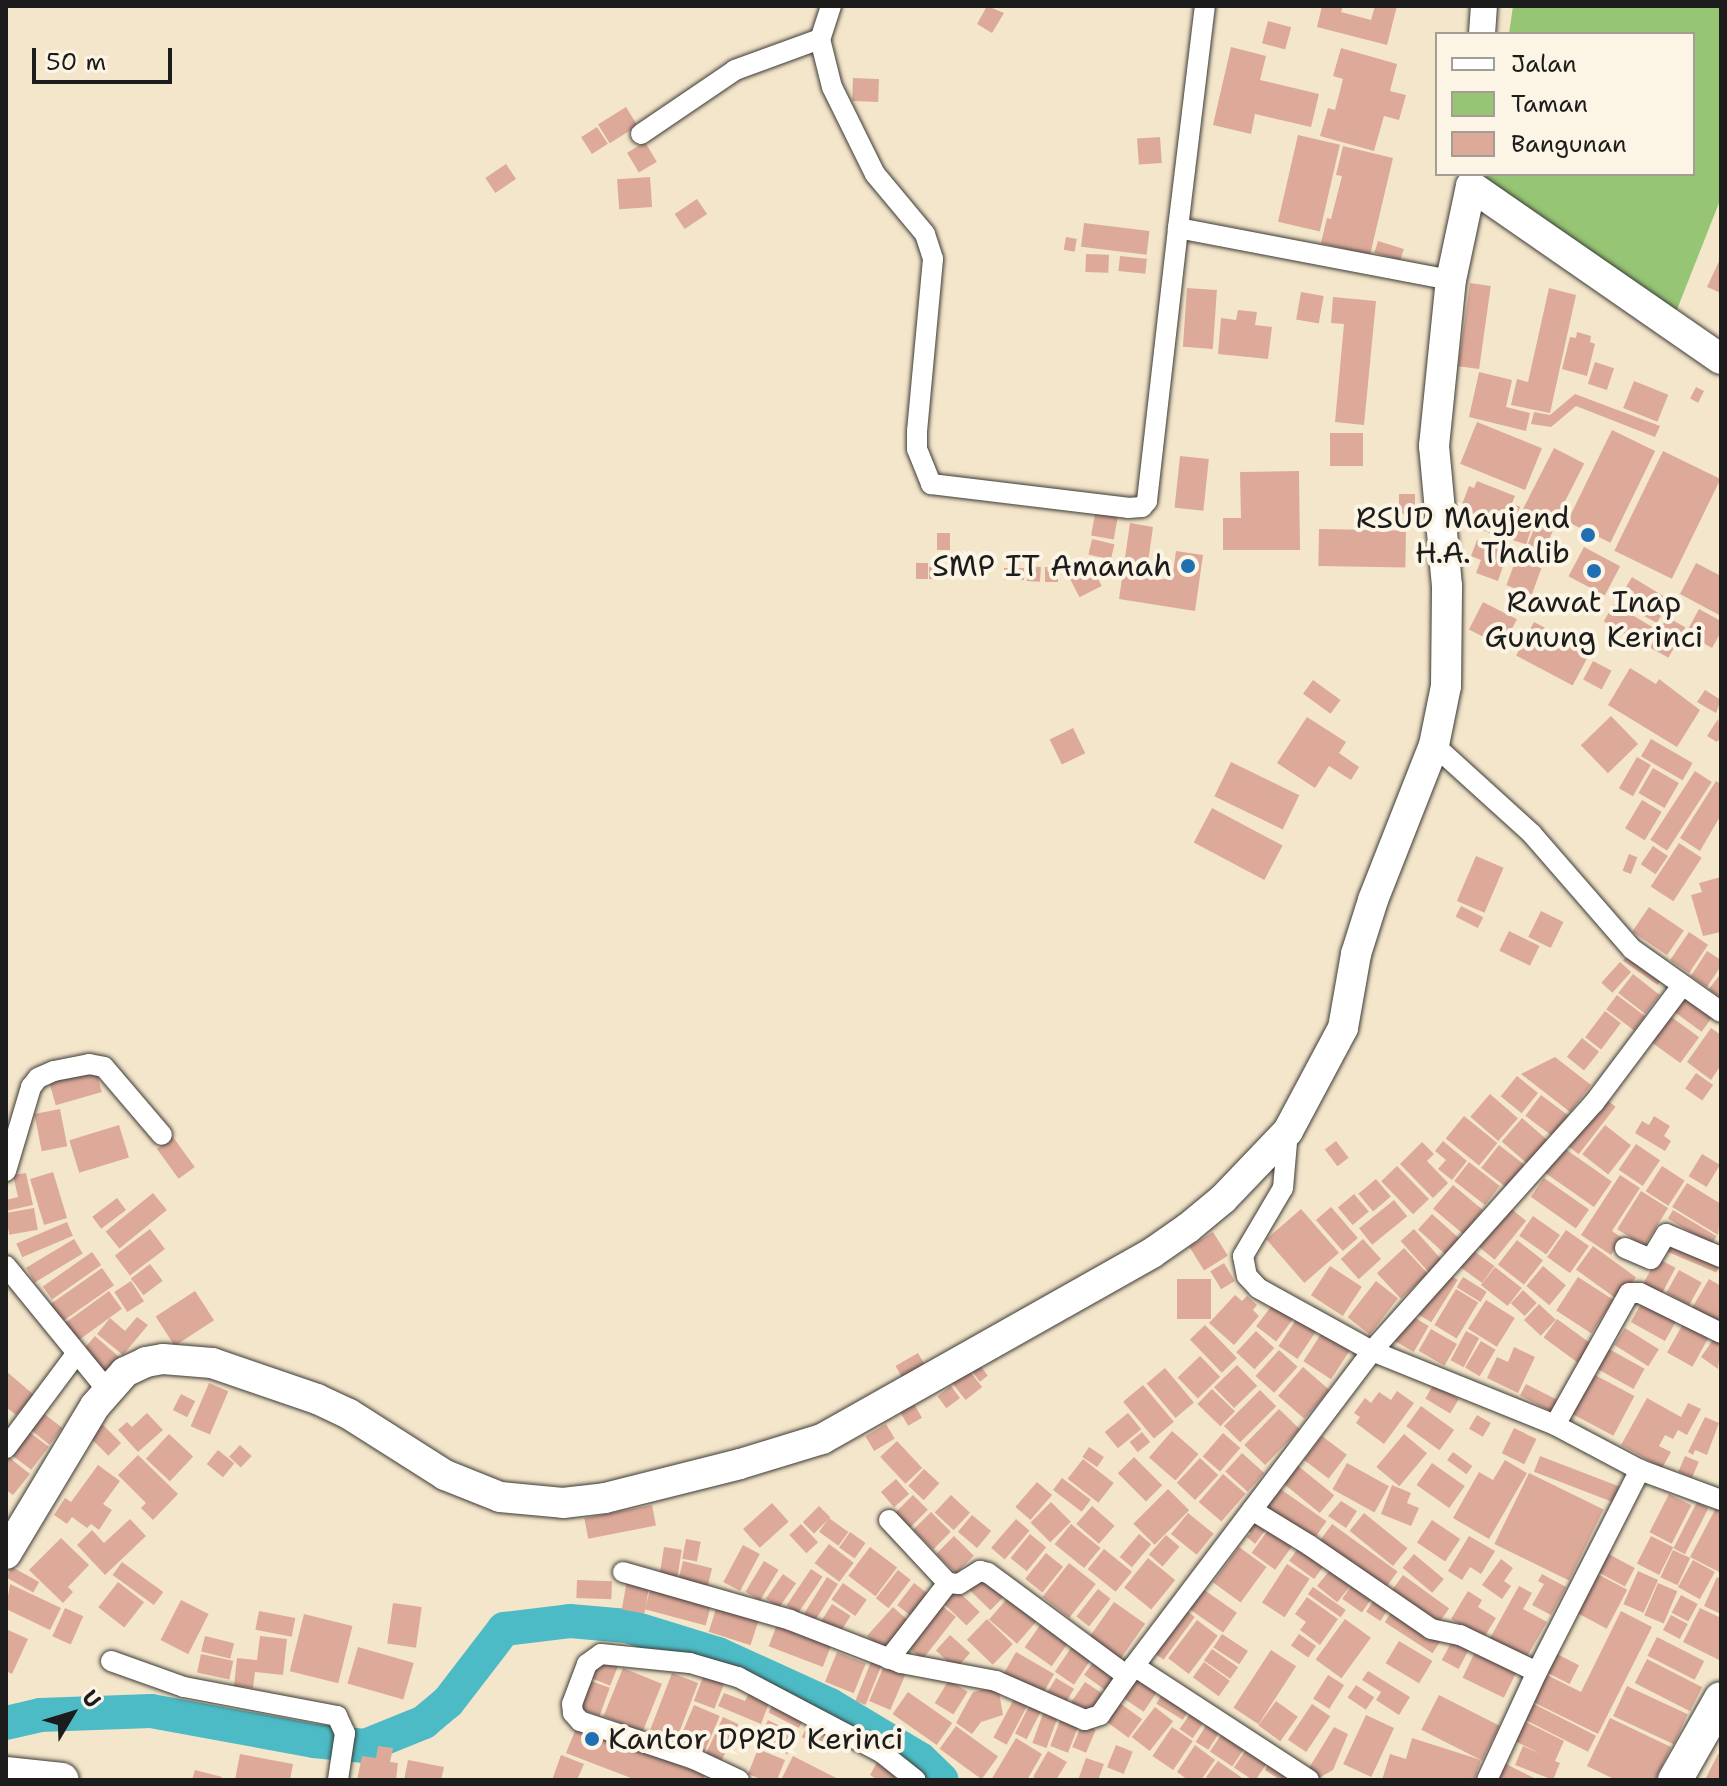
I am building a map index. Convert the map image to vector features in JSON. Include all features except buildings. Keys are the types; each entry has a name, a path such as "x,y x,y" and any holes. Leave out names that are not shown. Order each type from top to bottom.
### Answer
{"highway":[{"path":"1675,1780 1721,1699"},
{"path":"6,1774 62,1780"}],"main road":[{"path":"9,1541 107,1390 125,1372 146,1362 177,1359 212,1363 349,1414 445,1475 500,1497 563,1503 605,1498 740,1464 822,1439 1152,1253 1223,1199 1288,1131 1343,1028 1356,954 1373,900 1434,745 1446,686 1447,586 1434,446 1451,280 1471,180 1721,359"}],"street":[{"path":"831,6 820,39 832,87 875,174 925,234 933,259 917,430 917,449 931,484 1128,508 1142,507 1147,501 1205,6"},
{"path":"1482,32 1484,6"},
{"path":"641,134 735,70 820,39"},
{"path":"1178,228 1451,280"},
{"path":"1434,745 1532,834 1632,949 1681,987 1721,1012"},
{"path":"623,1572 790,1620 889,1659 996,1681 1089,1720 1100,1715 1372,1351 1594,1103 1681,987"},
{"path":"6,1171 28,1092 38,1078 54,1071 89,1064 104,1067 162,1135"},
{"path":"1288,1131 1283,1188 1246,1249 1242,1265 1258,1288 1372,1351 1555,1425 1640,1470 1721,1500"},
{"path":"1625,1248 1651,1259 1666,1234 1721,1257"},
{"path":"6,1266 107,1390"},
{"path":"1555,1425 1629,1293 1640,1293 1721,1333"},
{"path":"6,1448 76,1354"},
{"path":"1487,1780 1537,1672 1640,1470"},
{"path":"1252,1510 1309,1545 1431,1629 1460,1635 1537,1672"},
{"path":"889,1520 948,1583 959,1584 980,1571 988,1573 1131,1671 1309,1780"},
{"path":"889,1659 948,1583"},
{"path":"739,1780 694,1759 580,1721 572,1708 587,1664 601,1654 690,1663 738,1677 882,1753 916,1780"},
{"path":"111,1661 184,1687 337,1716 345,1733 344,1758 338,1780"}],"green space":[{"path":"1513,6 1721,6 1721,198 1676,312 1485,181 1486,176 1695,176 1695,32 1509,32"}],"waterway":[{"path":"6,1723 40,1715 151,1711 314,1741 365,1746 424,1722 448,1702 504,1629 570,1621 627,1626 718,1654 830,1705 920,1759 942,1780"}],"place":[{"name":"RSUD Mayjend H.A. Thalib","path":"1588,535"},
{"name":"SMP IT Amanah","path":"1188,566"},
{"name":"Rawat Inap Gunung Kerinci","path":"1594,571"},
{"name":"Kantor DPRD Kerinci","path":"592,1739"}]}
